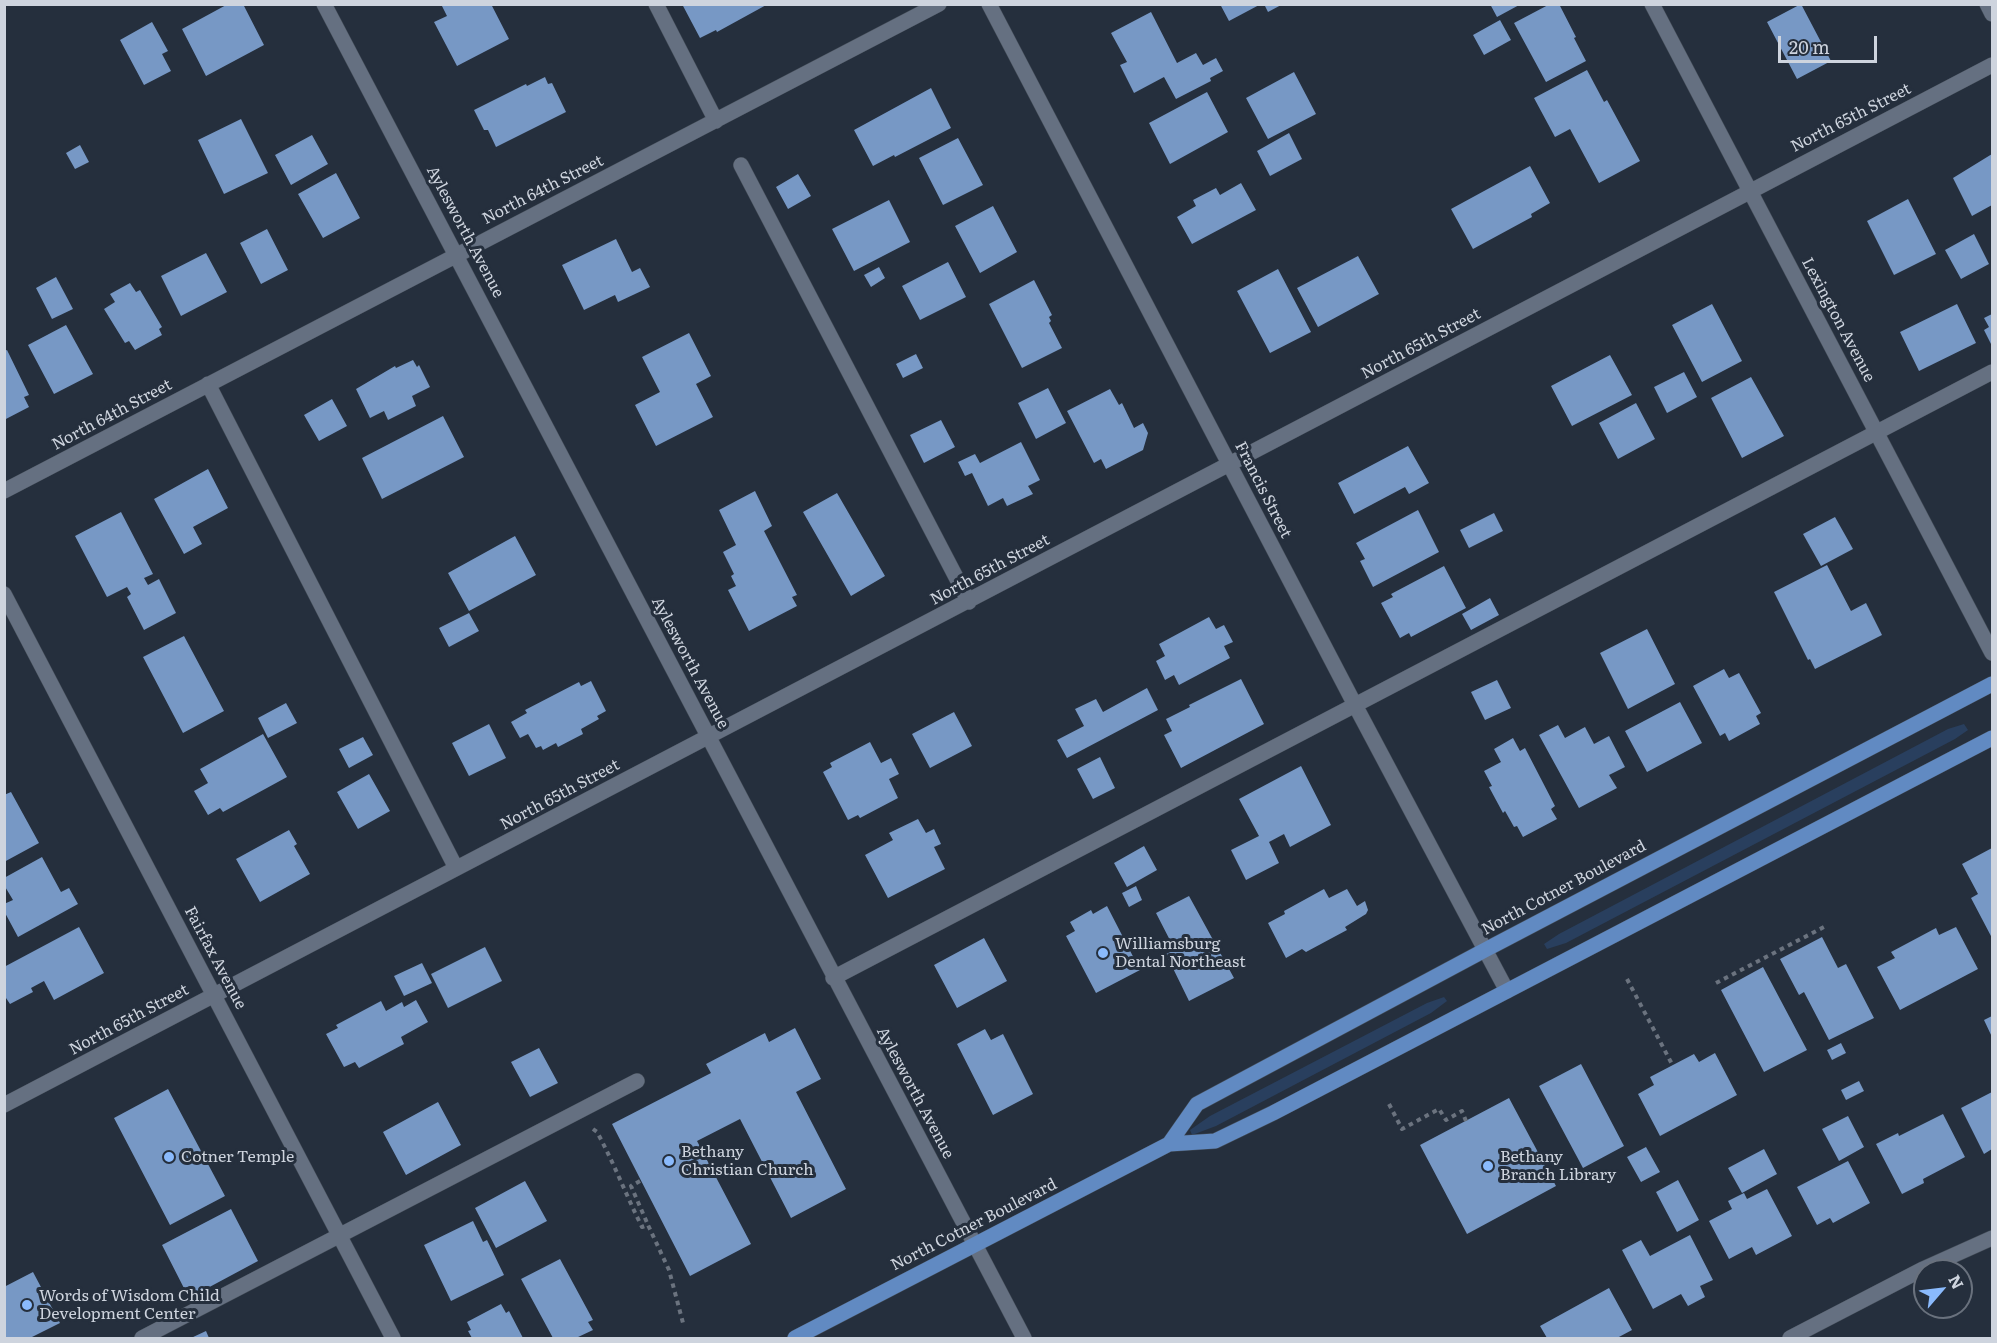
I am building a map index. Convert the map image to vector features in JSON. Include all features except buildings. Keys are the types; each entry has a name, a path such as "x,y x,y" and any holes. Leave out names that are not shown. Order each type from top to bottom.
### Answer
{"main road":[{"name":"North Cotner Boulevard","path":"1169,1144 1197,1104 1992,684"},
{"name":"North Cotner Boulevard","path":"795,1338 1169,1144 1215,1141 1992,738"}],"street":[{"name":"Aylesworth Avenue","path":"324,4 833,978 1024,1338"},
{"path":"656,4 717,121"},
{"name":"North 64th Street","path":"4,491 939,4"},
{"name":"Francis Street","path":"989,4 1507,991"},
{"name":"Lexington Avenue","path":"1652,4 1992,653"},
{"path":"1988,4 1992,14"},
{"name":"North 65th Street","path":"4,1105 1992,65"},
{"path":"741,165 969,602"},
{"path":"833,978 1992,372"},
{"path":"208,384 456,868"},
{"name":"Fairfax Avenue","path":"4,594 393,1338"},
{"path":"142,1338 637,1081"},
{"path":"1790,1338 1923,1269 1992,1238"}],"path":[{"path":"1716,983 1824,927"},
{"path":"1627,980 1673,1066"},
{"path":"1389,1104 1402,1129 1439,1109 1446,1120 1462,1112 1466,1120"},
{"path":"574,1114 597,1132 617,1169 620,1182 642,1227 648,1225"},
{"path":"640,1180 631,1186 669,1270 682,1323"}],"shaded area":[{"path":"1964,724 1968,730 1955,739 1566,943 1547,949 1544,944 1948,729"},
{"path":"1444,997 1447,1001 1431,1013 1216,1126 1192,1135 1190,1130 1210,1116 1427,1003"}],"place":[{"name":"Williamsburg Dental Northeast","path":"1103,953"},
{"name":"Cotner Temple","path":"169,1157"},
{"name":"Bethany Christian Church","path":"669,1161"},
{"name":"Bethany Branch Library","path":"1488,1166"},
{"name":"Words of Wisdom Child Development Center","path":"27,1305"}]}
